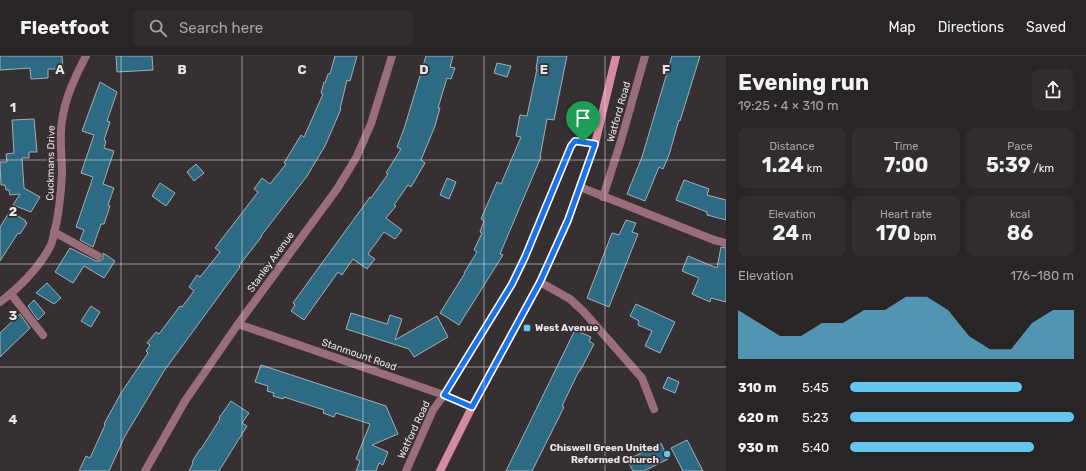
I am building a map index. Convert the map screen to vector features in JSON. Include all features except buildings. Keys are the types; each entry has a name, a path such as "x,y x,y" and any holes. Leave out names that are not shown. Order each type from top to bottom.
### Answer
{"main road":[{"name":"Watford Road","path":"440,471 472,407 540,282 568,220 595,144 616,56"}],"street":[{"name":"Cuckmans Drive","path":"0,302 11,294 27,278 42,260 51,244 60,203 62,172 60,141 61,123 73,82 86,56"},
{"name":"Stanley Avenue","path":"145,471 185,401 238,324 337,189 356,158 371,124 392,56"},
{"name":"Watford Road","path":"603,197 645,56"},
{"name":"Watford Road","path":"406,471 433,410 444,395 512,284 525,257 571,146 575,141 595,144"},
{"path":"580,187 714,240 726,243"},
{"path":"54,232 98,256"},
{"path":"540,282 570,299 583,311 642,378 654,409"},
{"path":"11,294 43,335"},
{"name":"Stanmount Road","path":"238,324 444,395 472,407"}],"place":[{"name":"West Avenue","path":"527,328"},
{"name":"Chiswell Green United Reformed Church","path":"667,454"}],"route":[{"path":"575,141 583,142 595,144 568,220 540,282 472,407 444,395 512,284 525,257 571,146 575,141"}]}
